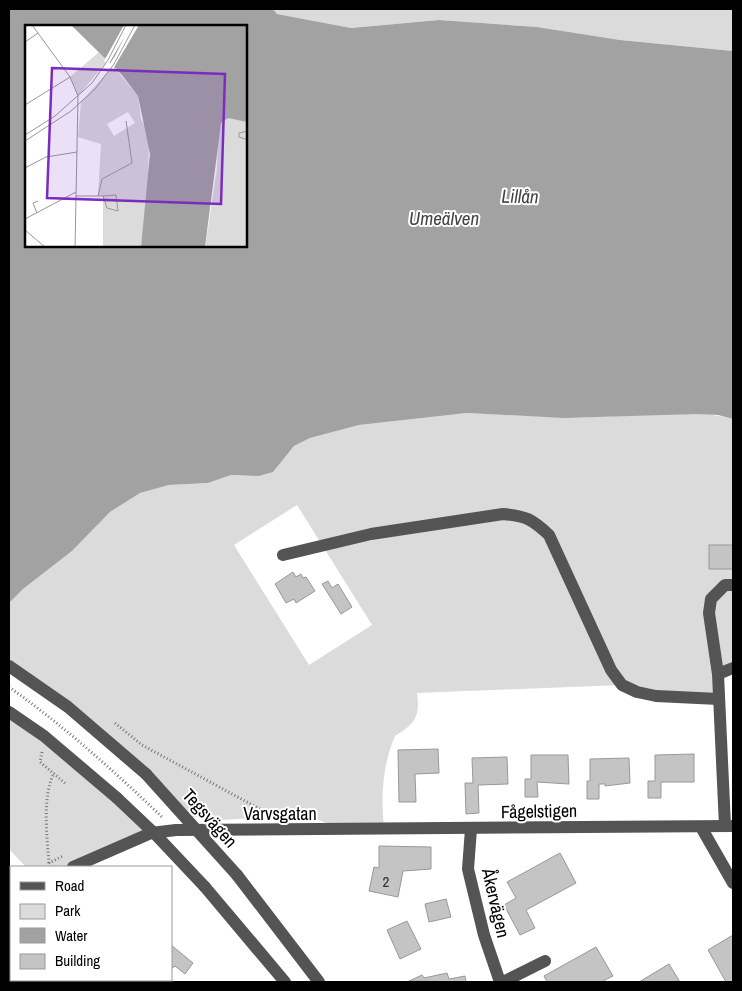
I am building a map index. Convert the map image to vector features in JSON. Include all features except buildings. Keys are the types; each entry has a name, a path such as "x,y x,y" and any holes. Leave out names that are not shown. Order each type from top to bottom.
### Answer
{"street":[{"path":"283,555 372,534 503,514 523,516 536,523 549,535 611,670 622,685 656,696 719,699"},
{"path":"729,826 718,674 709,613 711,599 725,585 733,585"},
{"name":"Tegsvägen","path":"9,666 54,697 110,741 146,774 237,875 319,982"},
{"path":"718,674 733,668"},
{"path":"9,712 44,736 117,798 155,834 205,887 285,982"},
{"name":"Fågelstigen","path":"345,830 729,826"},
{"path":"702,827 733,883"},
{"name":"Åkervägen","path":"472,829 468,869 484,935 501,982"},
{"name":"Varvsgatan","path":"75,866 151,833 176,830 345,830"},
{"path":"501,982 545,961"}],"path":[{"path":"9,687 41,710 111,768 165,820"},
{"path":"116,723 142,745 274,817"},
{"path":"44,736 40,762 66,784"},
{"path":"49,863 47,838 48,784 54,773"}],"green space":[{"path":"273,9 733,9 733,51 620,40 537,27 439,20 351,28 277,14"},
{"path":"467,413 577,417 682,413 733,419 733,545 709,545 709,568 733,569 733,674 718,674 719,699 621,685 417,693 418,708 415,718 408,727 395,736 387,759 383,793 384,828 345,830 313,818 273,817 221,820 185,816 146,774 9,666 9,603 23,589 72,551 110,512 140,493 169,485 208,483 231,475 259,476 273,472 294,446 310,438 359,425","holes":["297,505 372,625 309,665 234,545"]},
{"path":"9,714 155,834 75,866 25,866 9,849"}],"water":[{"name":"Umeälven","path":"9,9 273,9 277,14 351,28 439,20 537,27 620,40 733,51 733,419 718,415 696,414 564,418 467,413 359,425 310,438 294,446 273,472 259,476 231,475 208,483 169,485 140,493 110,512 72,551 23,589 9,603"}],"water label":[{"name":"Lillån","path":"520,196"}]}
